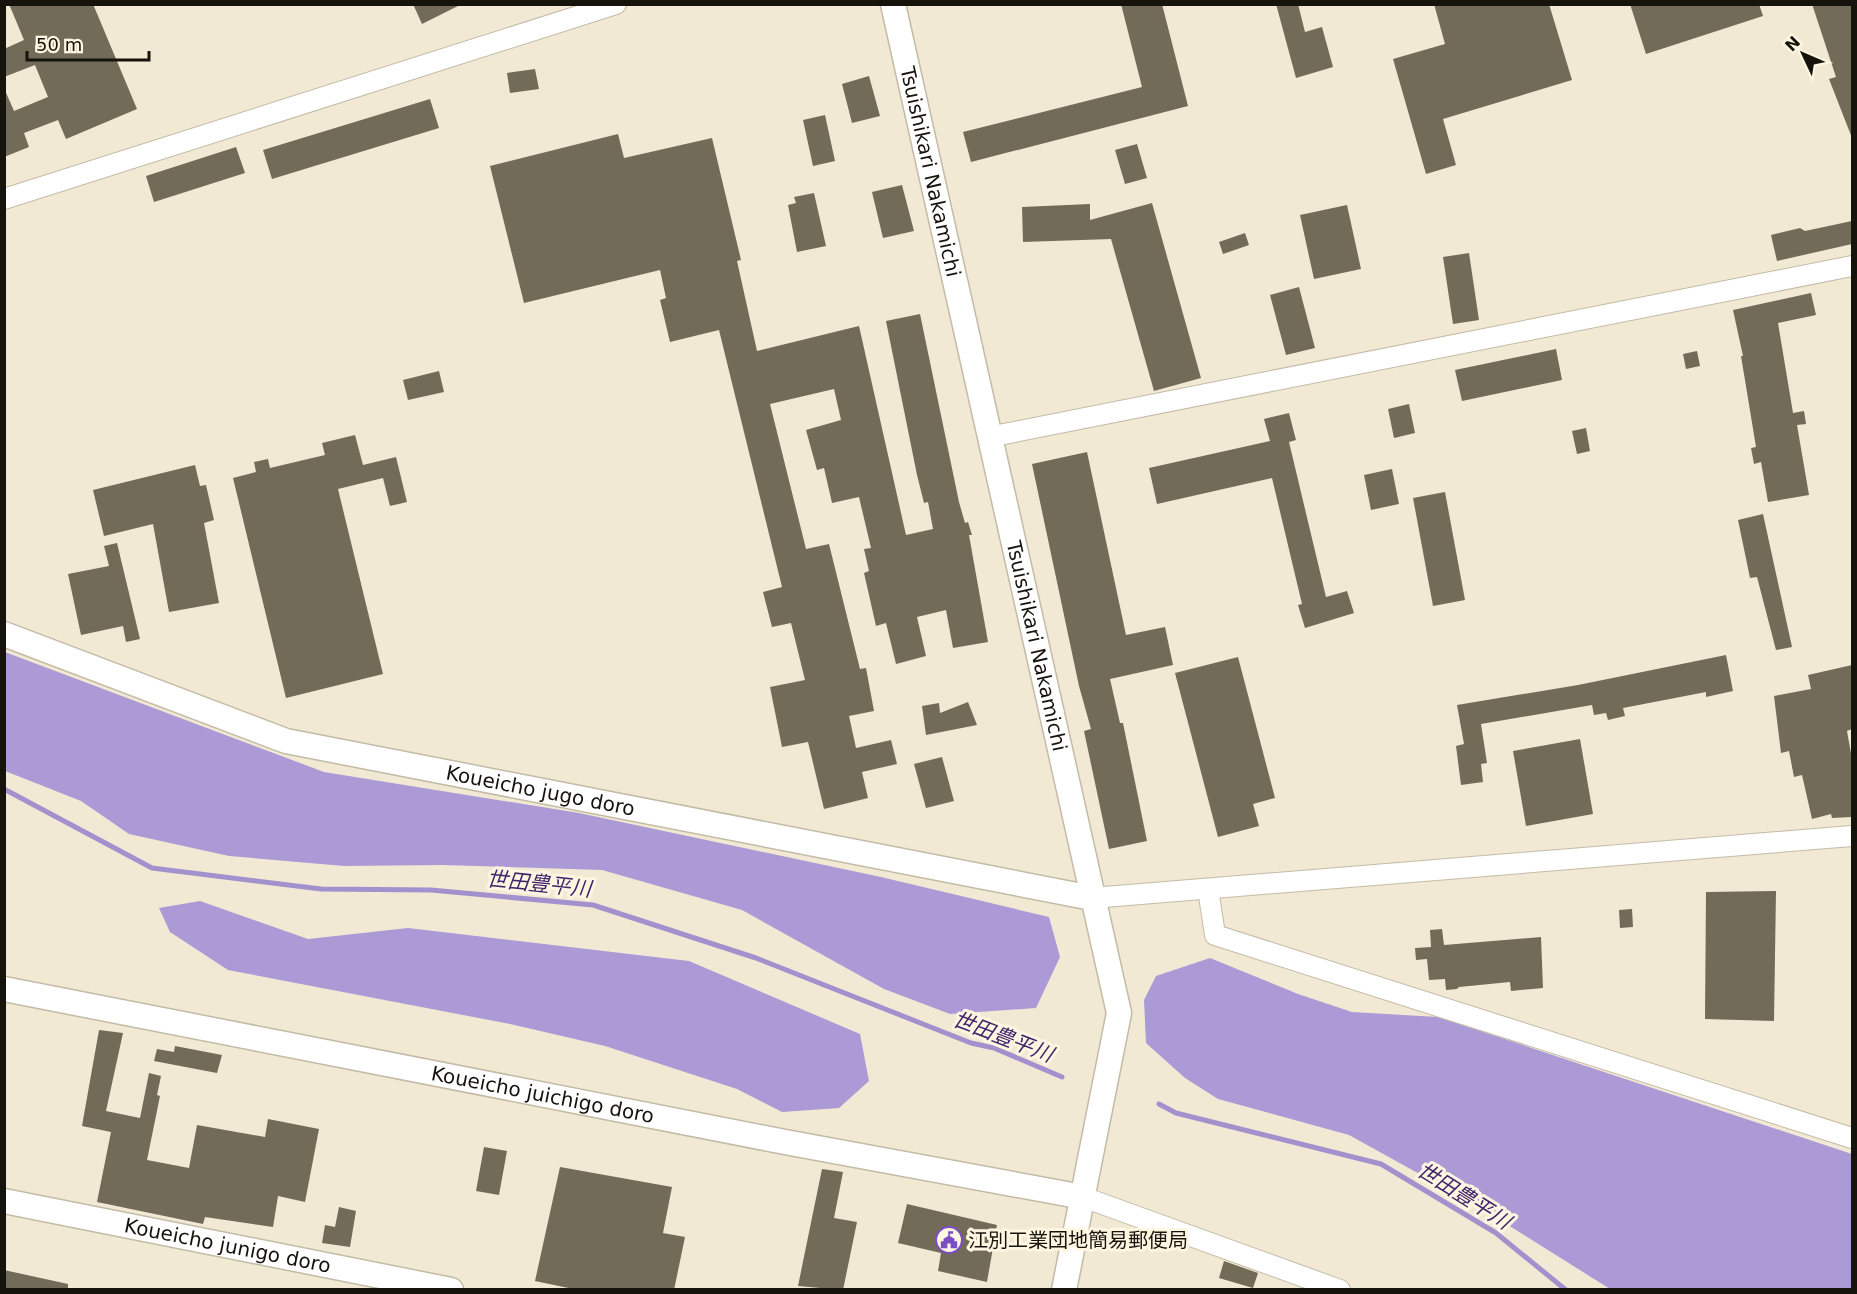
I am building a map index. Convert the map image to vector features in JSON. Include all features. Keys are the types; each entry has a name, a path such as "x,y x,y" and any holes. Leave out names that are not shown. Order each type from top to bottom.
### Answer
{"street":[{"path":"4,199 616,4"},
{"name":"Tsuishikari Nakamichi","path":"893,4 1119,1013 1064,1290"},
{"path":"989,437 1852,266"},
{"name":"Koueicho jugo doro","path":"4,634 286,741 1092,898"},
{"path":"1092,898 1852,836"},
{"path":"1208,889 1215,935 1852,1138"},
{"name":"Koueicho juichigo doro","path":"4,989 1083,1197"},
{"path":"1083,1197 1340,1290"},
{"name":"Koueicho junigo doro","path":"4,1201 452,1290"}],"shaded area":[{"path":"5,652 324,772 579,813 881,877 1049,917 1060,957 1036,1008 950,1014 884,989 742,910 602,870 443,865 344,866 229,856 129,834 81,801 5,771"},
{"path":"200,901 308,939 408,928 689,961 860,1034 869,1081 839,1108 782,1112 737,1089 605,1046 510,1024 228,970 170,932 159,908"},
{"path":"1210,958 1298,994 1352,1012 1438,1017 1852,1154 1852,1289 1610,1289 1481,1208 1349,1135 1218,1099 1185,1078 1146,1043 1144,1000 1156,976"}],"building":[{"path":"9,4 93,4 137,109 66,139 58,120 24,133 29,147 4,157 4,88 14,111 48,97 35,65 4,77 4,49 24,40"},
{"path":"413,4 462,4 422,24"},
{"path":"1121,4 1162,4 1188,106 971,162 963,132 1142,87"},
{"path":"1276,4 1298,4 1305,32 1322,27 1333,67 1296,78"},
{"path":"1434,4 1549,4 1572,80 1443,119 1456,165 1426,174 1393,59 1445,44"},
{"path":"1630,4 1759,4 1763,16 1646,54"},
{"path":"1812,4 1852,4 1852,138 1829,79 1836,77"},
{"path":"535,69 539,89 510,93 507,73"},
{"path":"869,76 880,116 852,123 842,84"},
{"path":"430,99 439,128 272,179 263,150"},
{"path":"825,115 835,161 813,166 803,120"},
{"path":"618,134 624,158 712,138 741,260 737,261 757,351 859,326 906,535 933,529 928,502 924,503 917,475 886,321 920,314 959,502 965,523 968,522 972,535 969,535 988,642 953,648 946,610 917,617 926,656 896,664 886,623 876,626 864,573 869,571 864,549 871,548 859,497 832,503 824,468 817,470 806,430 841,420 834,389 770,404 806,549 829,544 860,669 866,668 874,711 849,716 856,748 891,740 897,764 862,772 868,798 824,809 808,742 782,747 770,687 805,680 791,623 772,627 763,592 782,587 719,330 670,342 660,300 666,298 660,270 524,303 490,166"},
{"path":"1137,144 1147,178 1125,184 1115,150"},
{"path":"236,147 245,173 154,202 146,176"},
{"path":"902,185 914,231 883,238 872,192"},
{"path":"814,193 826,246 797,252 788,205 796,203 794,197"},
{"path":"1152,203 1201,378 1154,391 1111,239 1023,242 1022,207 1090,204 1090,220"},
{"path":"1347,205 1361,269 1314,279 1300,215"},
{"path":"1852,221 1852,244 1777,261 1771,235 1800,228 1805,231"},
{"path":"1245,233 1249,245 1223,254 1219,242"},
{"path":"1469,253 1479,320 1453,324 1443,257"},
{"path":"1299,287 1315,348 1286,355 1270,295"},
{"path":"1811,293 1816,315 1778,323 1793,413 1804,411 1806,424 1797,425 1809,495 1768,502 1761,462 1754,464 1751,448 1756,447 1741,356 1743,356 1733,310"},
{"path":"1556,349 1562,380 1462,401 1455,370"},
{"path":"1697,351 1700,366 1686,369 1683,354"},
{"path":"439,371 444,392 408,400 403,380"},
{"path":"1409,404 1415,433 1394,438 1388,409"},
{"path":"1289,413 1296,440 1289,442 1326,597 1347,591 1354,613 1305,628 1298,605 1302,604 1272,478 1157,504 1149,468 1270,441 1264,419"},
{"path":"1586,428 1590,451 1577,454 1572,431"},
{"path":"355,435 363,465 396,457 407,502 390,506 383,478 338,489 383,674 286,698 233,478 256,472 254,462 268,459 270,468 325,455 322,443"},
{"path":"1087,452 1126,635 1165,627 1173,665 1110,679 1120,723 1123,723 1147,841 1109,849 1084,731 1091,729 1079,686 1032,464"},
{"path":"195,465 200,486 206,485 214,520 204,523 219,603 169,612 153,524 104,536 93,490"},
{"path":"1392,469 1399,504 1371,510 1364,475"},
{"path":"1445,492 1465,600 1433,606 1413,498"},
{"path":"1763,514 1792,647 1776,650 1757,577 1750,578 1738,520"},
{"path":"117,543 140,639 126,642 123,626 81,635 68,574 109,566 104,546"},
{"path":"1726,655 1733,691 1706,697 1706,692 1623,708 1625,716 1608,720 1606,713 1594,715 1592,705 1481,724 1487,763 1481,764 1483,782 1461,785 1456,746 1464,744 1457,705 1578,685"},
{"path":"1238,657 1275,798 1253,804 1259,826 1218,837 1175,673"},
{"path":"1852,665 1852,729 1847,731 1852,759 1852,817 1832,818 1831,814 1812,819 1802,775 1794,777 1789,751 1781,753 1774,696 1811,689 1808,675"},
{"path":"968,702 977,725 926,735 922,706 939,703 940,713"},
{"path":"1580,739 1593,814 1526,826 1513,751"},
{"path":"942,757 954,801 926,808 914,764"},
{"path":"1776,891 1774,1021 1705,1019 1706,892"},
{"path":"1632,909 1633,927 1620,928 1619,910"},
{"path":"1442,929 1444,945 1541,937 1543,988 1511,991 1510,982 1446,990 1445,979 1429,980 1427,959 1416,960 1415,948 1431,947 1430,930"},
{"path":"99,1030 123,1033 106,1111 140,1118 149,1073 161,1076 157,1095 160,1096 147,1160 189,1168 197,1125 265,1137 268,1119 319,1129 305,1202 278,1196 273,1227 205,1217 203,1224 97,1202 111,1132 82,1126"},
{"path":"175,1046 222,1055 217,1073 154,1061 157,1049 174,1052"},
{"path":"484,1147 507,1151 499,1195 476,1191"},
{"path":"560,1167 672,1187 663,1233 685,1237 674,1290 578,1290 535,1281"},
{"path":"822,1169 843,1172 834,1218 857,1222 843,1290 798,1286"},
{"path":"907,1204 997,1225 987,1282 938,1271 941,1253 898,1243"},
{"path":"339,1207 356,1211 350,1247 322,1243 325,1225 335,1227"},
{"path":"1224,1261 1258,1273 1253,1288 1219,1278"},
{"path":"4,1270 68,1284 68,1290 4,1290"}],"waterway":[{"name":"世田豊平川","path":"4,789 152,868 321,889 431,890 593,905 756,958 971,1043 994,1048 1062,1077"},
{"name":"世田豊平川","path":"1159,1104 1176,1113 1381,1164 1496,1233 1566,1290"}],"place":[{"name":"江別工業団地簡易郵便局","path":"949,1240"}]}
